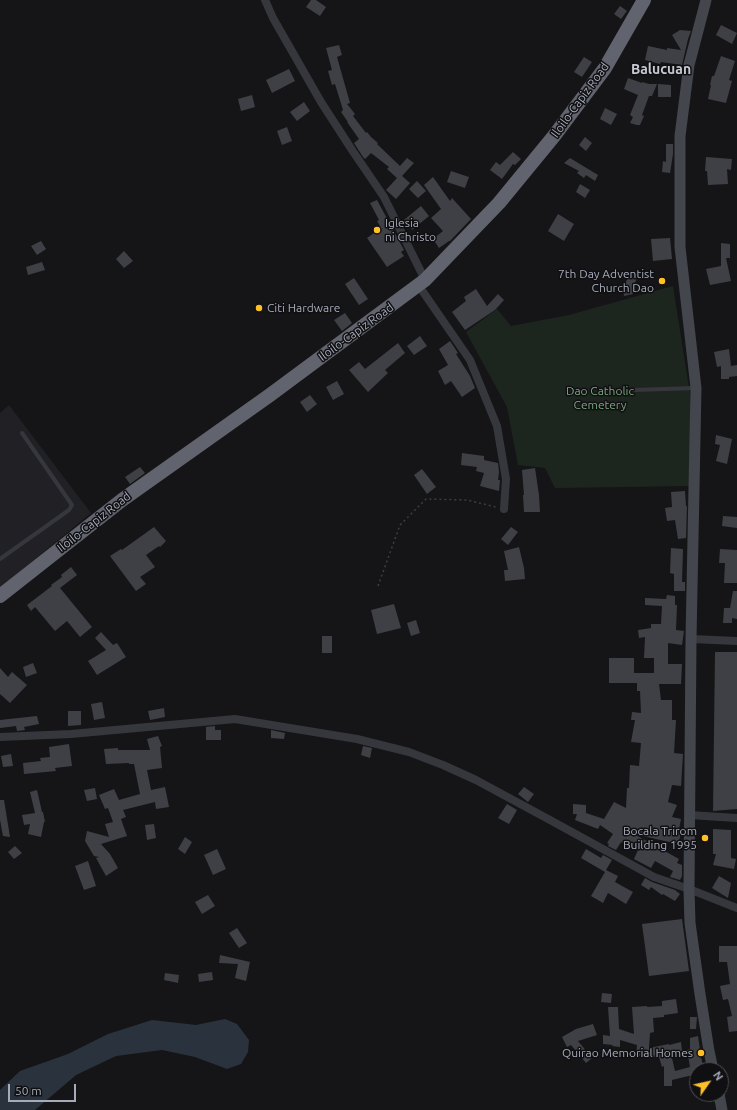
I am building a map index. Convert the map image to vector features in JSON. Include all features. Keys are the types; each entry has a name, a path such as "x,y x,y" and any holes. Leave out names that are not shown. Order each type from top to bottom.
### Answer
{"highway":[{"name":"Iloilo-Capiz Road","path":"0,596 122,500 270,395 422,283 499,203 554,136 605,68 644,0"}],"street":[{"path":"265,0 273,18 321,102 384,197 422,283 470,360 497,426 506,479 504,509"},
{"path":"706,0 689,65 680,136 680,247 696,388 691,639 689,889 691,931 711,1062"},
{"path":"691,639 737,641"},
{"path":"0,737 71,734 235,719 357,739 409,752 443,765 476,780 654,877 737,908"},
{"path":"690,815 737,818"}],"lane":[{"path":"634,390 696,388"},
{"path":"0,559 69,510 72,505 22,433"}],"path":[{"path":"378,586 400,525 426,498 467,500 504,509"}],"shaded area":[{"path":"9,405 91,513 0,588 0,413"},
{"path":"225,1019 237,1024 249,1040 248,1052 241,1064 227,1069 195,1057 162,1050 116,1056 76,1075 35,1110 0,1110 0,1090 20,1071 68,1054 108,1034 152,1020 196,1025"}],"green space":[{"name":"Dao Catholic Cemetery","path":"673,286 690,394 691,486 555,488 545,468 518,465 507,407 466,332 497,309 511,326 569,315"}],"building":[{"path":"311,0 316,0 326,7 320,16 306,7"},
{"path":"620,6 627,11 621,19 614,14"},
{"path":"721,25 737,33 732,44 716,35"},
{"path":"680,30 691,31 682,65 661,62 660,64 645,60 648,46 667,50 667,48 681,50 672,35"},
{"path":"339,45 342,55 337,57 350,103 347,104 355,114 353,116 366,133 367,132 400,166 407,158 414,163 402,176 410,183 396,199 386,190 397,178 387,169 389,167 371,153 365,159 363,157 354,143 359,139 341,112 343,110 335,84 332,85 328,71 332,70 326,48"},
{"path":"721,56 735,61 729,80 732,81 726,103 708,99 712,76 714,76"},
{"path":"584,57 592,62 582,77 574,72"},
{"path":"289,69 295,81 272,93 266,80"},
{"path":"628,78 642,83 657,84 652,96 649,96 640,125 630,123 633,117 630,115 638,95 624,89"},
{"path":"658,84 671,85 671,97 658,97"},
{"path":"252,95 255,107 241,111 238,99"},
{"path":"304,102 310,111 297,121 290,112"},
{"path":"605,108 617,114 611,125 600,119"},
{"path":"287,127 292,141 282,145 277,131"},
{"path":"585,137 592,143 586,151 579,145"},
{"path":"666,144 673,144 670,173 662,172 663,161 666,162"},
{"path":"513,152 521,159 515,165 513,164 502,179 490,170 496,162 500,165"},
{"path":"706,157 732,159 731,170 727,169 728,184 708,185 707,171 705,171"},
{"path":"570,158 598,175 595,181 586,175 584,178 577,173 579,171 564,163"},
{"path":"451,171 469,177 465,188 447,182"},
{"path":"433,177 450,201 452,198 471,219 450,241 439,248 433,239 443,231 431,218 441,209 424,185"},
{"path":"417,181 426,191 418,198 409,189"},
{"path":"580,184 590,190 585,198 576,192"},
{"path":"377,200 404,250 401,252 404,256 387,267 367,238 381,228 377,221 379,220 370,203"},
{"path":"421,206 429,216 412,230 404,220"},
{"path":"558,214 574,224 564,241 548,231"},
{"path":"670,238 672,259 653,261 651,239"},
{"path":"41,241 46,249 37,255 31,246"},
{"path":"721,243 730,244 730,258 726,258 731,281 710,285 706,269 721,266"},
{"path":"124,251 133,261 124,268 116,259"},
{"path":"42,262 45,270 28,275 26,267"},
{"path":"629,275 637,278 632,290 633,294 624,296 623,289"},
{"path":"354,278 368,299 359,305 345,284"},
{"path":"476,289 487,306 498,294 504,300 495,310 465,330 452,312 466,301 464,297"},
{"path":"345,313 352,323 342,331 334,320"},
{"path":"420,336 427,346 414,355 407,346"},
{"path":"450,341 458,353 456,354 470,376 475,388 462,397 451,381 445,385 438,371 448,365 439,349"},
{"path":"398,343 405,353 385,370 388,373 368,392 349,370 359,362 365,369"},
{"path":"729,349 731,366 737,365 737,376 729,377 729,379 721,379 721,366 717,367 714,352"},
{"path":"337,381 344,394 333,400 326,387"},
{"path":"310,395 317,404 307,412 300,402"},
{"path":"716,435 732,439 727,464 716,461 720,445 715,444"},
{"path":"462,453 484,456 484,460 498,463 498,480 500,480 499,491 480,486 484,473 476,471 477,467 461,465"},
{"path":"140,467 145,473 130,484 125,477"},
{"path":"535,468 540,512 524,512 522,470"},
{"path":"422,469 436,487 427,494 414,475"},
{"path":"685,491 687,506 686,538 678,539 675,520 667,521 665,508 672,507 671,492"},
{"path":"723,516 737,517 737,528 722,526"},
{"path":"154,527 166,541 160,547 159,546 146,555 155,567 140,577 146,584 136,591 110,556 121,549 122,550"},
{"path":"511,527 518,532 508,545 501,539"},
{"path":"519,547 525,579 505,581 504,570 508,570 504,551"},
{"path":"671,548 683,549 682,582 685,582 685,591 674,591 674,574 670,573"},
{"path":"720,549 737,550 737,583 724,583 725,563 719,563"},
{"path":"71,567 77,575 60,588 92,627 80,637 67,621 55,631 35,607 31,611 27,605 52,586 51,585 62,577 61,575"},
{"path":"733,591 737,591 737,619 732,618 732,623 723,623 724,608 730,608"},
{"path":"667,595 675,596 675,605 677,605 676,630 684,631 682,645 668,643 668,664 682,664 681,684 659,684 661,700 672,700 672,720 676,720 674,753 683,754 681,786 672,785 668,802 677,805 672,817 681,819 679,829 682,830 678,844 634,834 679,859 677,863 682,865 682,876 680,880 670,877 673,871 655,861 651,868 634,859 638,850 621,842 616,850 608,846 609,844 607,843 613,834 600,825 598,829 575,820 577,814 573,814 573,804 586,805 586,813 604,819 614,802 626,808 630,765 639,766 641,743 631,742 635,720 631,720 632,712 641,713 640,691 637,691 637,683 609,683 609,658 634,658 634,673 654,673 654,658 644,658 645,637 639,638 638,630 651,628 651,624 661,624 662,606 645,605 645,598 666,599"},
{"path":"394,604 401,628 377,634 371,610"},
{"path":"416,620 420,633 411,636 407,623"},
{"path":"101,632 113,645 117,643 126,657 97,675 88,661 106,650 95,638"},
{"path":"322,636 332,636 332,653 322,653"},
{"path":"715,652 737,652 737,809 713,811"},
{"path":"33,663 37,673 26,677 23,667"},
{"path":"0,668 8,677 12,672 27,685 10,703 0,694"},
{"path":"102,702 105,718 94,720 91,704"},
{"path":"164,708 165,717 150,720 148,711"},
{"path":"68,711 81,711 81,725 68,726"},
{"path":"37,716 39,724 24,727 25,730 17,731 16,726 0,728 0,720"},
{"path":"215,726 215,730 221,730 221,740 206,740 206,727"},
{"path":"271,730 285,733 284,739 271,738"},
{"path":"158,736 162,746 160,747 162,768 147,770 151,790 165,787 169,807 156,809 155,802 123,810 126,817 121,819 127,836 101,844 110,854 118,868 106,876 96,858 99,857 94,856 85,841 87,831 109,837 105,824 113,822 108,808 105,809 99,795 114,789 119,800 140,794 134,764 106,764 104,749 118,748 118,750 150,750 147,739"},
{"path":"69,744 72,766 55,768 56,771 24,774 23,763 41,761 40,758 50,757 49,747"},
{"path":"363,746 372,748 370,758 361,755"},
{"path":"11,754 13,766 3,767 1,756"},
{"path":"524,787 534,794 528,802 518,794"},
{"path":"95,788 97,799 87,801 84,790"},
{"path":"37,790 45,822 41,837 28,834 30,824 24,825 22,815 35,813 30,792"},
{"path":"0,800 4,800 10,837 3,836 0,820"},
{"path":"507,804 517,810 509,824 498,818"},
{"path":"154,824 156,838 147,840 145,825"},
{"path":"713,829 731,830 731,858 736,859 734,869 713,865 716,854 713,854"},
{"path":"185,837 192,842 185,854 178,849"},
{"path":"15,846 22,853 14,859 8,852"},
{"path":"217,849 226,869 213,875 204,855"},
{"path":"586,849 601,858 603,855 612,860 606,870 618,876 615,882 633,892 626,904 608,893 603,903 591,896 605,872 581,858"},
{"path":"88,861 96,886 84,890 75,866"},
{"path":"719,876 731,883 728,898 712,888"},
{"path":"645,878 675,890 680,894 675,901 663,894 662,895 651,887 649,890 641,885"},
{"path":"208,895 215,906 202,914 195,902"},
{"path":"682,919 689,971 649,976 642,924"},
{"path":"237,928 247,943 239,948 229,933"},
{"path":"719,946 737,946 737,1031 729,1032 727,1017 732,1016 728,999 723,1000 720,986 730,984 727,962 719,962"},
{"path":"220,955 250,962 246,981 235,978 238,964 219,963"},
{"path":"212,972 213,980 199,982 198,974"},
{"path":"165,973 179,975 178,983 164,980"},
{"path":"602,993 612,994 611,1003 601,1002"},
{"path":"676,999 678,1013 653,1018 654,1032 650,1033 649,1048 681,1042 682,1051 671,1054 675,1071 689,1067 689,1076 672,1080 672,1086 664,1086 664,1066 662,1067 659,1057 636,1056 637,1045 620,1040 620,1047 603,1044 603,1035 610,1036 608,1007 618,1007 619,1029 634,1034 632,1007 662,1006 662,1001"},
{"path":"690,1017 697,1017 696,1029 690,1029"},
{"path":"593,1024 597,1035 578,1041 592,1058 586,1063 571,1045 567,1047 562,1037 576,1029"},
{"path":"698,1036 702,1062 689,1062 687,1050 690,1049 690,1038"}],"place":[{"name":"Iglesia ni Christo","path":"377,230"},
{"name":"7th Day Adventist Church Dao","path":"662,281"},
{"name":"Citi Hardware","path":"259,308"},
{"name":"Bocala Trirom Building 1995","path":"705,838"},
{"name":"Quirao Memorial Homes","path":"701,1053"}],"district":[{"name":"Balucuan","path":"661,69"}]}
